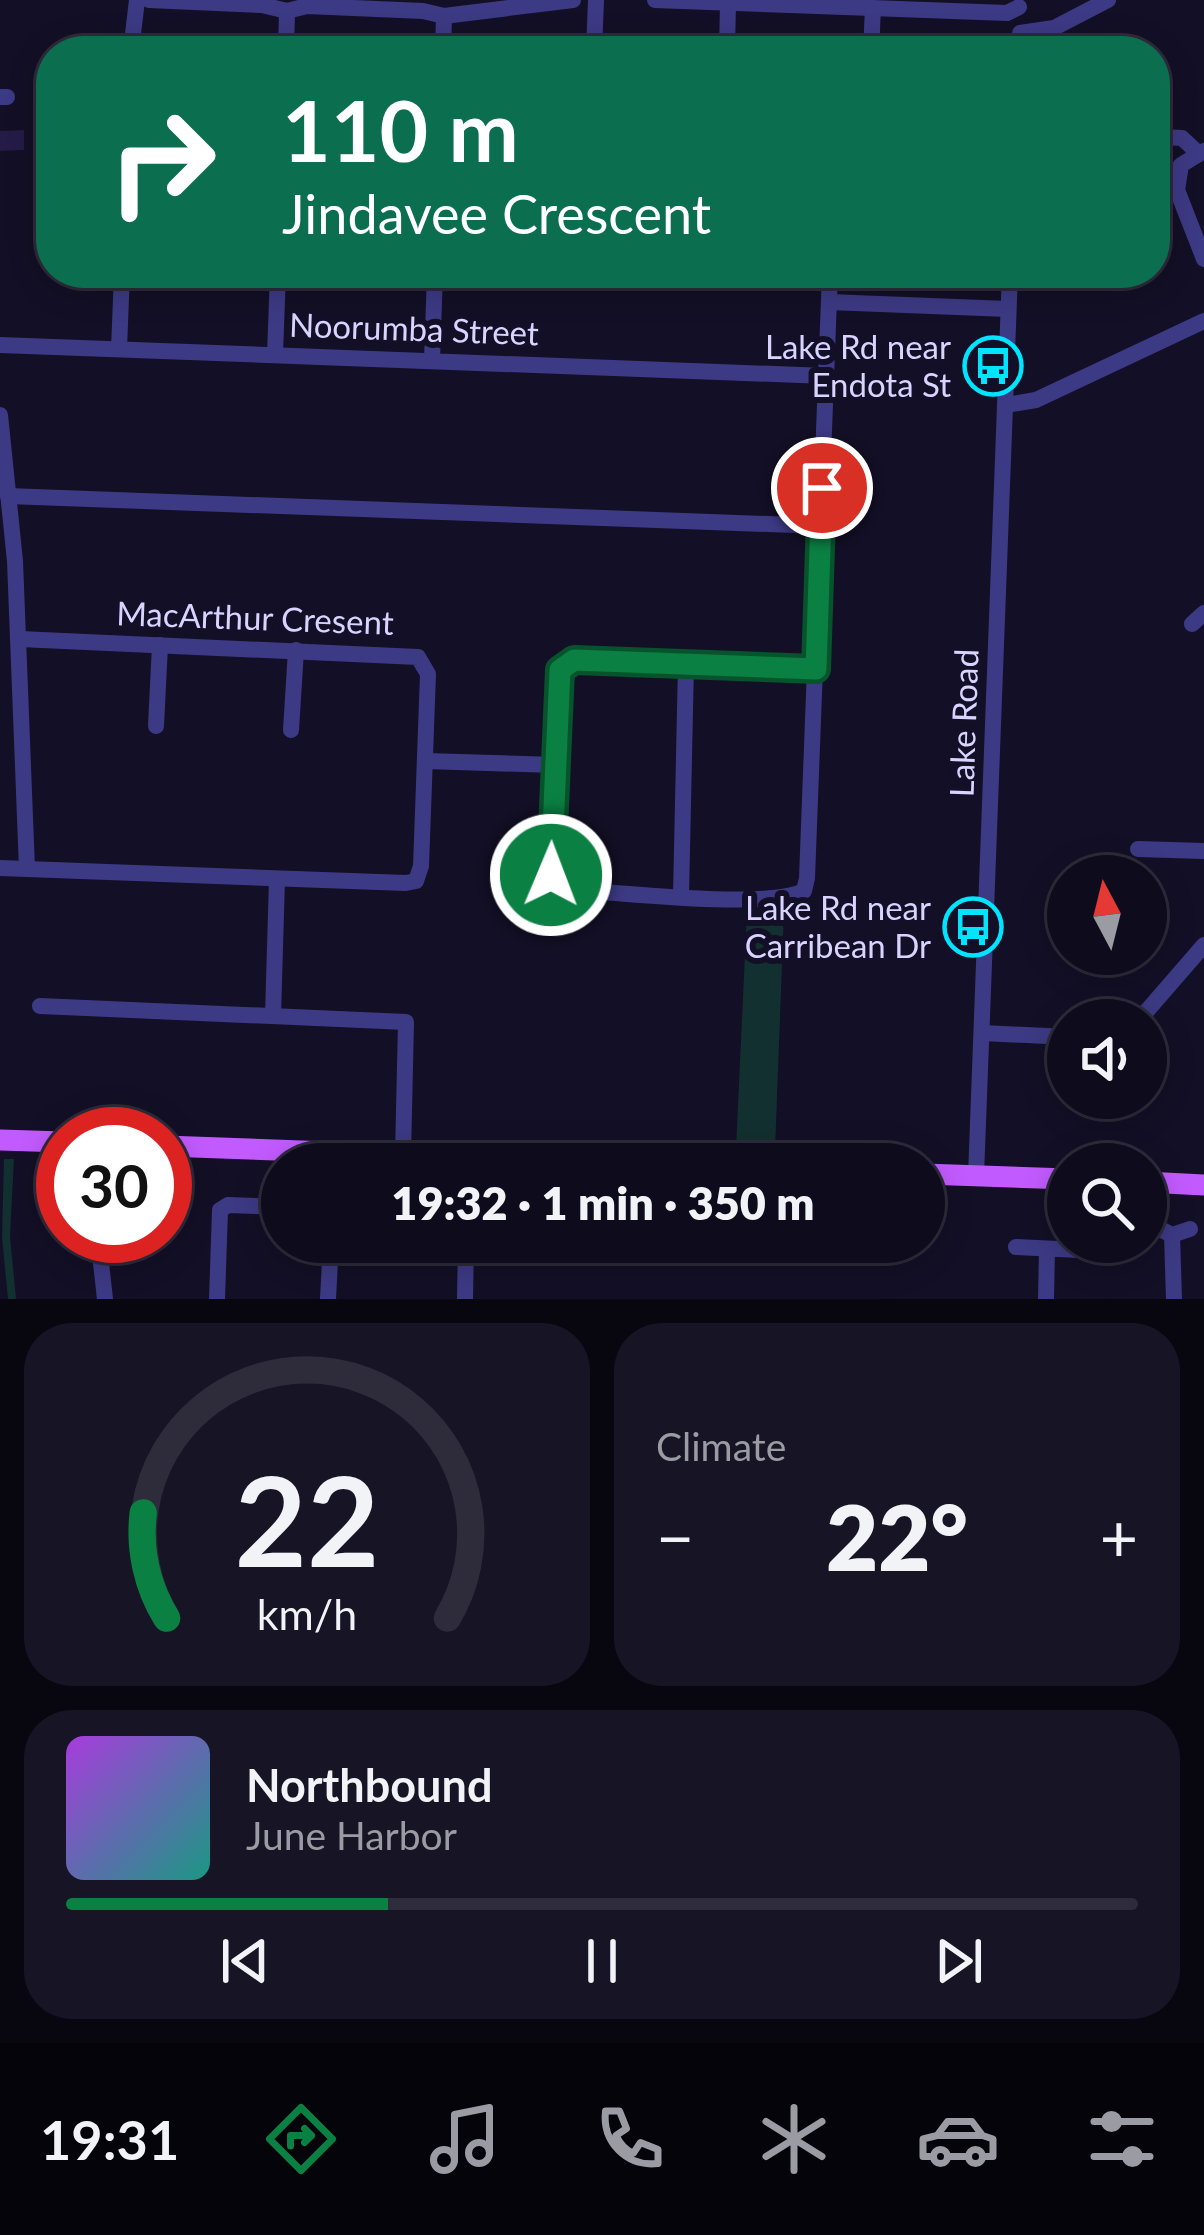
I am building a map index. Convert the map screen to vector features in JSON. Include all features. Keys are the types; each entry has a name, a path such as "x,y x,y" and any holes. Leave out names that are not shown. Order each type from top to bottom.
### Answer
{"main road":[{"path":"0,1140 36,1141"},
{"path":"192,1147 261,1150"},
{"path":"945,1175 1047,1179"},
{"path":"1167,1183 1204,1184"}],"street":[{"path":"132,36 137,0"},
{"path":"149,0 262,5 287,11 308,6 423,10 444,16 573,0"},
{"path":"595,36 596,0"},
{"path":"655,0 873,8 1015,7 1023,36"},
{"path":"1026,36 1054,28 1108,0"},
{"path":"727,36 728,3"},
{"path":"872,36 873,8"},
{"path":"286,36 287,11"},
{"path":"443,36 444,16"},
{"path":"1170,137 1182,138 1201,152 1181,165 1176,180"},
{"path":"1170,171 1204,259"},
{"path":"118,349 121,288"},
{"path":"275,354 277,288"},
{"path":"432,360 434,288"},
{"path":"816,669 566,664 557,676 550,867 554,883 565,889 681,896 782,897 804,891 816,669 829,288"},
{"name":"Lake Road","path":"976,1176 1010,288"},
{"path":"829,302 1009,309"},
{"path":"1006,404 1036,400 1204,321"},
{"name":"Noorumba Street","path":"0,345 826,376"},
{"path":"0,416 20,639 27,868"},
{"path":"8,496 820,526"},
{"name":"MacArthur Cresent","path":"0,868 416,881 426,761 424,661 399,653 20,639"},
{"path":"156,726 160,645"},
{"path":"291,730 296,650"},
{"path":"681,896 686,664"},
{"path":"426,761 554,765"},
{"path":"1138,849 1204,851"},
{"path":"273,1015 277,879"},
{"path":"1157,999 1204,945"},
{"path":"40,1006 406,1022 403,1143"},
{"path":"982,1033 1047,1036"},
{"path":"217,1299 220,1210 261,1208"},
{"path":"1167,1232 1190,1229"},
{"path":"1172,1235 1174,1299"},
{"path":"1016,1247 1047,1249"},
{"path":"101,1263 105,1299"},
{"path":"328,1299 330,1263"},
{"path":"465,1299 466,1263"},
{"path":"1046,1299 1047,1263"}],"green space":[{"path":"747,911 784,911 775,1143 736,1143"},
{"path":"4,1159 14,1159 10,1236 16,1299 8,1299 2,1237"}],"building":[{"path":"24,130 24,150 0,151 0,131"}],"place":[{"name":"Lake Rd near Endota St","path":"993,366"},
{"name":"Lake Rd near Carribean Dr","path":"973,927"}],"route":[{"path":"551,875 560,670 574,660 816,669 822,488"}]}
